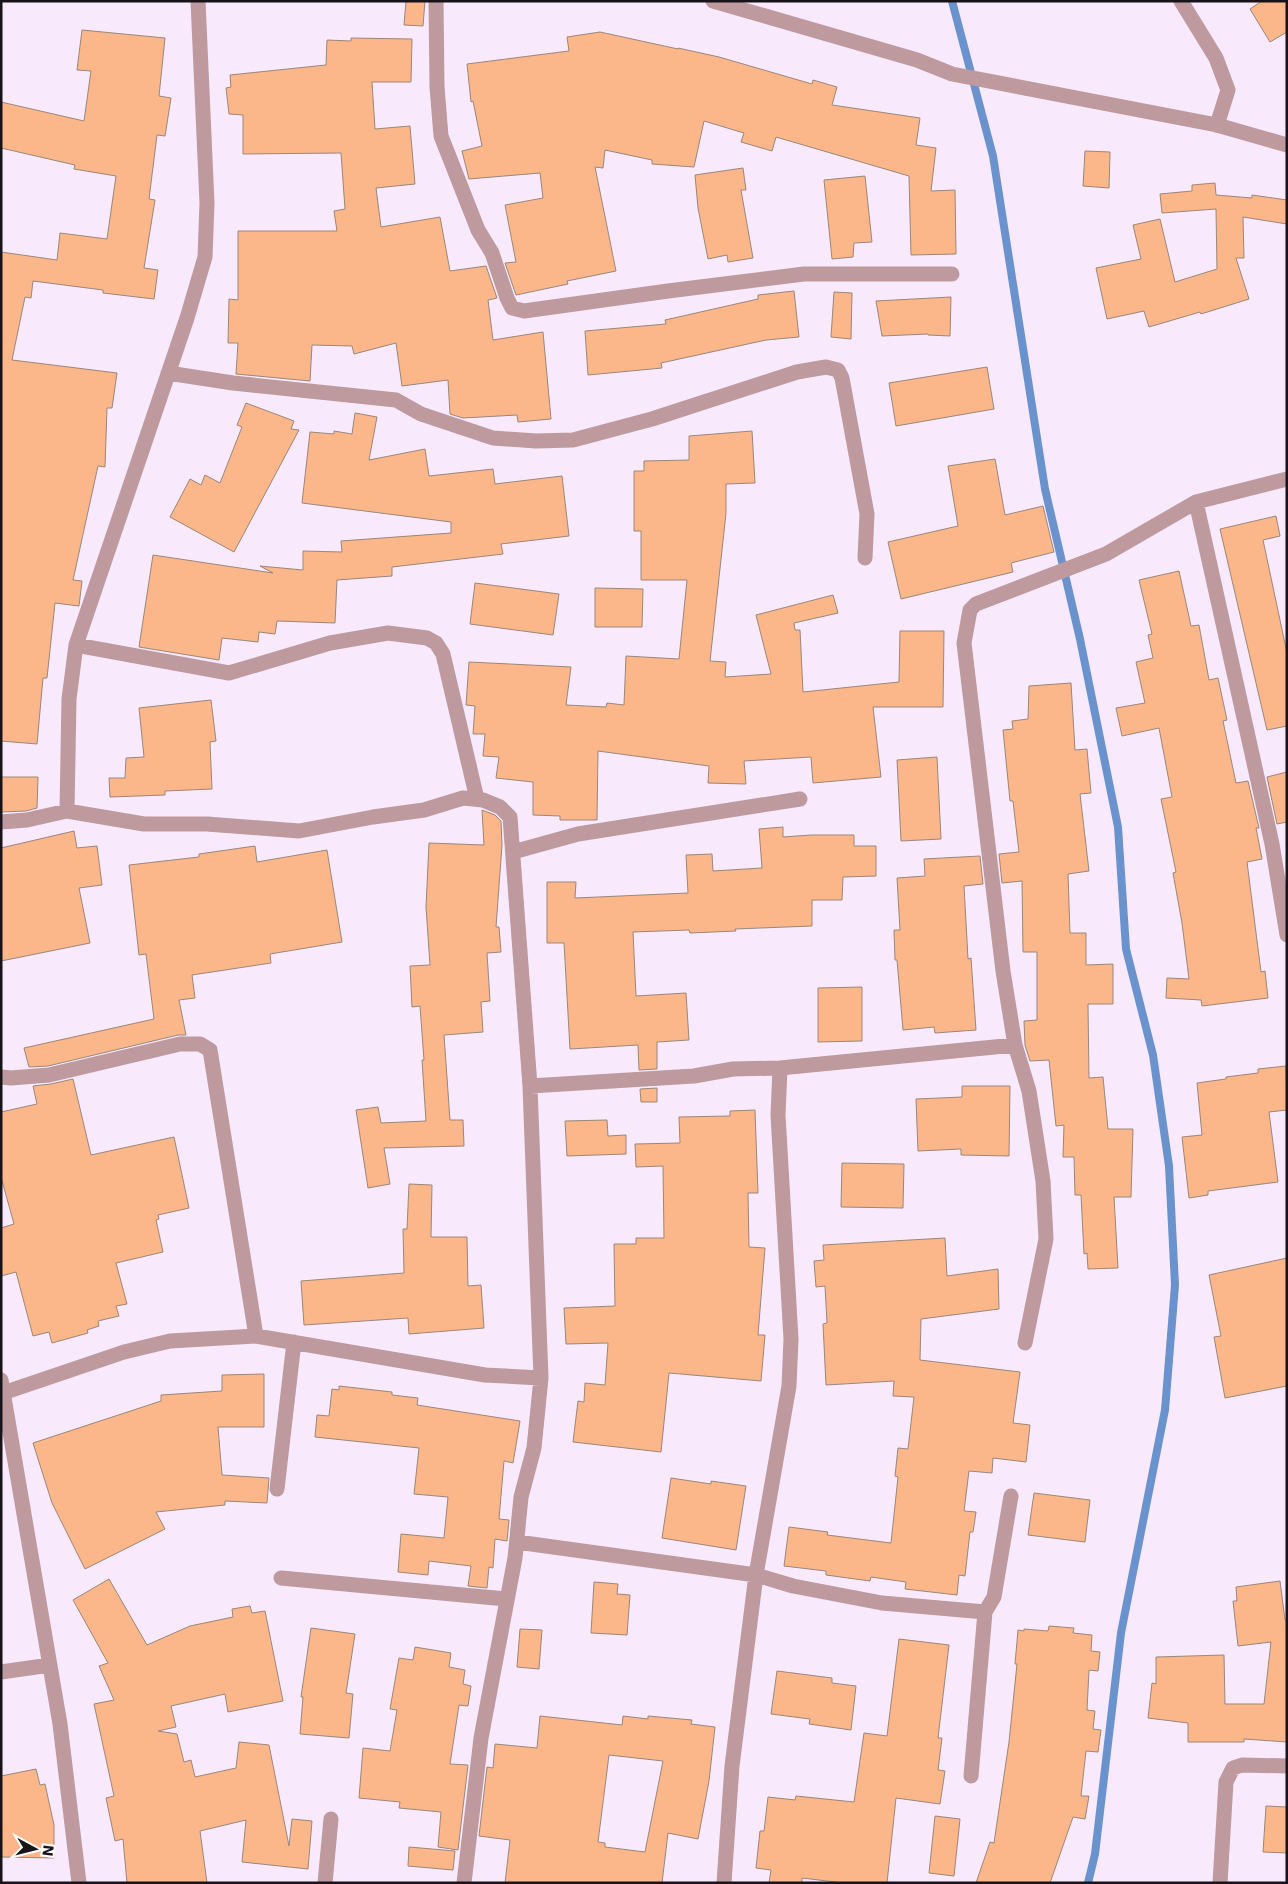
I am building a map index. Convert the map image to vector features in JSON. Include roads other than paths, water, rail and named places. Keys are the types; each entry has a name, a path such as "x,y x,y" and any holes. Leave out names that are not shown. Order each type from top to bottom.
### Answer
{"street":[{"path":"67,811 69,699 76,645 205,257 208,203 198,1"},
{"path":"436,1 437,87 441,136 478,230 492,253 512,308 524,311 668,290 804,274 952,274"},
{"path":"713,1 917,60 952,74 1217,125 1287,145"},
{"path":"1181,1 1216,58 1228,90 1217,125"},
{"path":"168,373 233,383 396,400 422,414 493,438 536,441 582,438 652,419 797,372 826,367 838,370 842,378 867,514 865,558"},
{"path":"1025,1343 1046,1240 1043,1181 1029,1091 1015,1044 1002,971 964,643 970,610 976,604 1106,554 1196,502 1287,479"},
{"path":"1196,502 1272,844 1287,935"},
{"path":"76,645 229,673 330,643 388,633 427,638 436,643 443,654 477,799"},
{"path":"1,822 27,820 67,811 144,824 207,824 299,831 373,817 424,810 463,798 483,800 500,807 510,817 530,1086 541,1378 534,1448 521,1497 515,1558 481,1738 464,1883"},
{"path":"513,852 578,834 800,799"},
{"path":"1,1077 49,1075 180,1044 200,1044 210,1050 256,1336"},
{"path":"530,1086 694,1076 733,1070 780,1068 1015,1044"},
{"path":"724,1883 732,1766 756,1576 789,1386 791,1339 778,1114 780,1068"},
{"path":"79,1883 60,1724 2,1386 160,1343 256,1336 485,1375 541,1378"},
{"path":"277,1489 294,1342"},
{"path":"971,1776 985,1612 994,1597 1011,1496"},
{"path":"517,1542 756,1576 793,1586 882,1603 985,1612"},
{"path":"281,1578 506,1599"},
{"path":"1,1672 50,1665"},
{"path":"1220,1883 1226,1782 1233,1768 1242,1765 1287,1766"},
{"path":"325,1883 331,1819"}],"waterway":[{"path":"952,1 993,156 1045,489 1080,639 1118,827 1126,949 1153,1055 1169,1166 1175,1285 1165,1410 1121,1633 1095,1854 1088,1883"}]}
